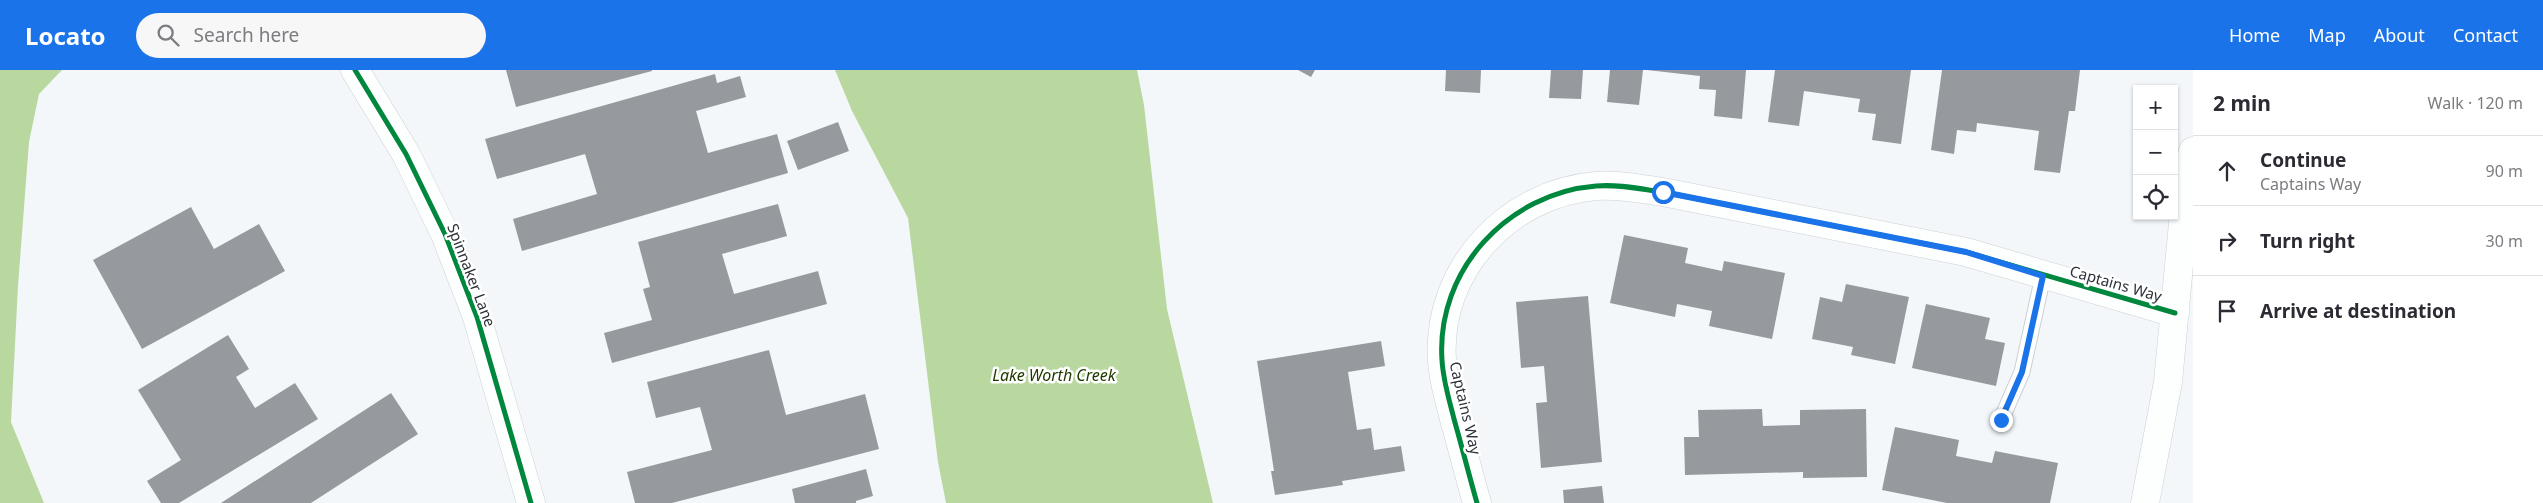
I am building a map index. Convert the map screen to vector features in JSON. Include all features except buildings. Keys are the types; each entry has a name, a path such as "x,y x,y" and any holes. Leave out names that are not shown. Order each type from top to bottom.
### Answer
{"street":[{"name":"Spinnaker Lane","path":"355,70 406,154 445,234 477,317 531,503"},
{"path":"2145,503 2168,382 2184,315 2188,170 2193,151"},
{"name":"Captains Way","path":"1477,503 1444,381 1442,359 1445,317 1460,276 1479,246 1499,226 1534,202 1575,188 1618,185 1966,252 2043,276 2184,315"}],"lane":[{"path":"2001,420 2022,372 2043,276"}],"water":[{"path":"0,70 62,70 39,94 29,142 18,286 11,422 44,503 0,503"},
{"name":"Lake Worth Creek","path":"835,70 1137,70 1144,105 1167,309 1213,503 946,503 938,462 908,218 852,111"}],"cycle path":[{"path":"355,70 406,154 445,234 477,317 531,503"},
{"path":"1477,503 1448,397 1442,360 1443,327 1451,296 1465,267 1484,242 1507,220 1534,203 1564,192 1596,186 1630,187 1966,252 2175,313"}],"route":[{"path":"1663,192 1966,252 2043,276 2022,372 2001,420"}]}
